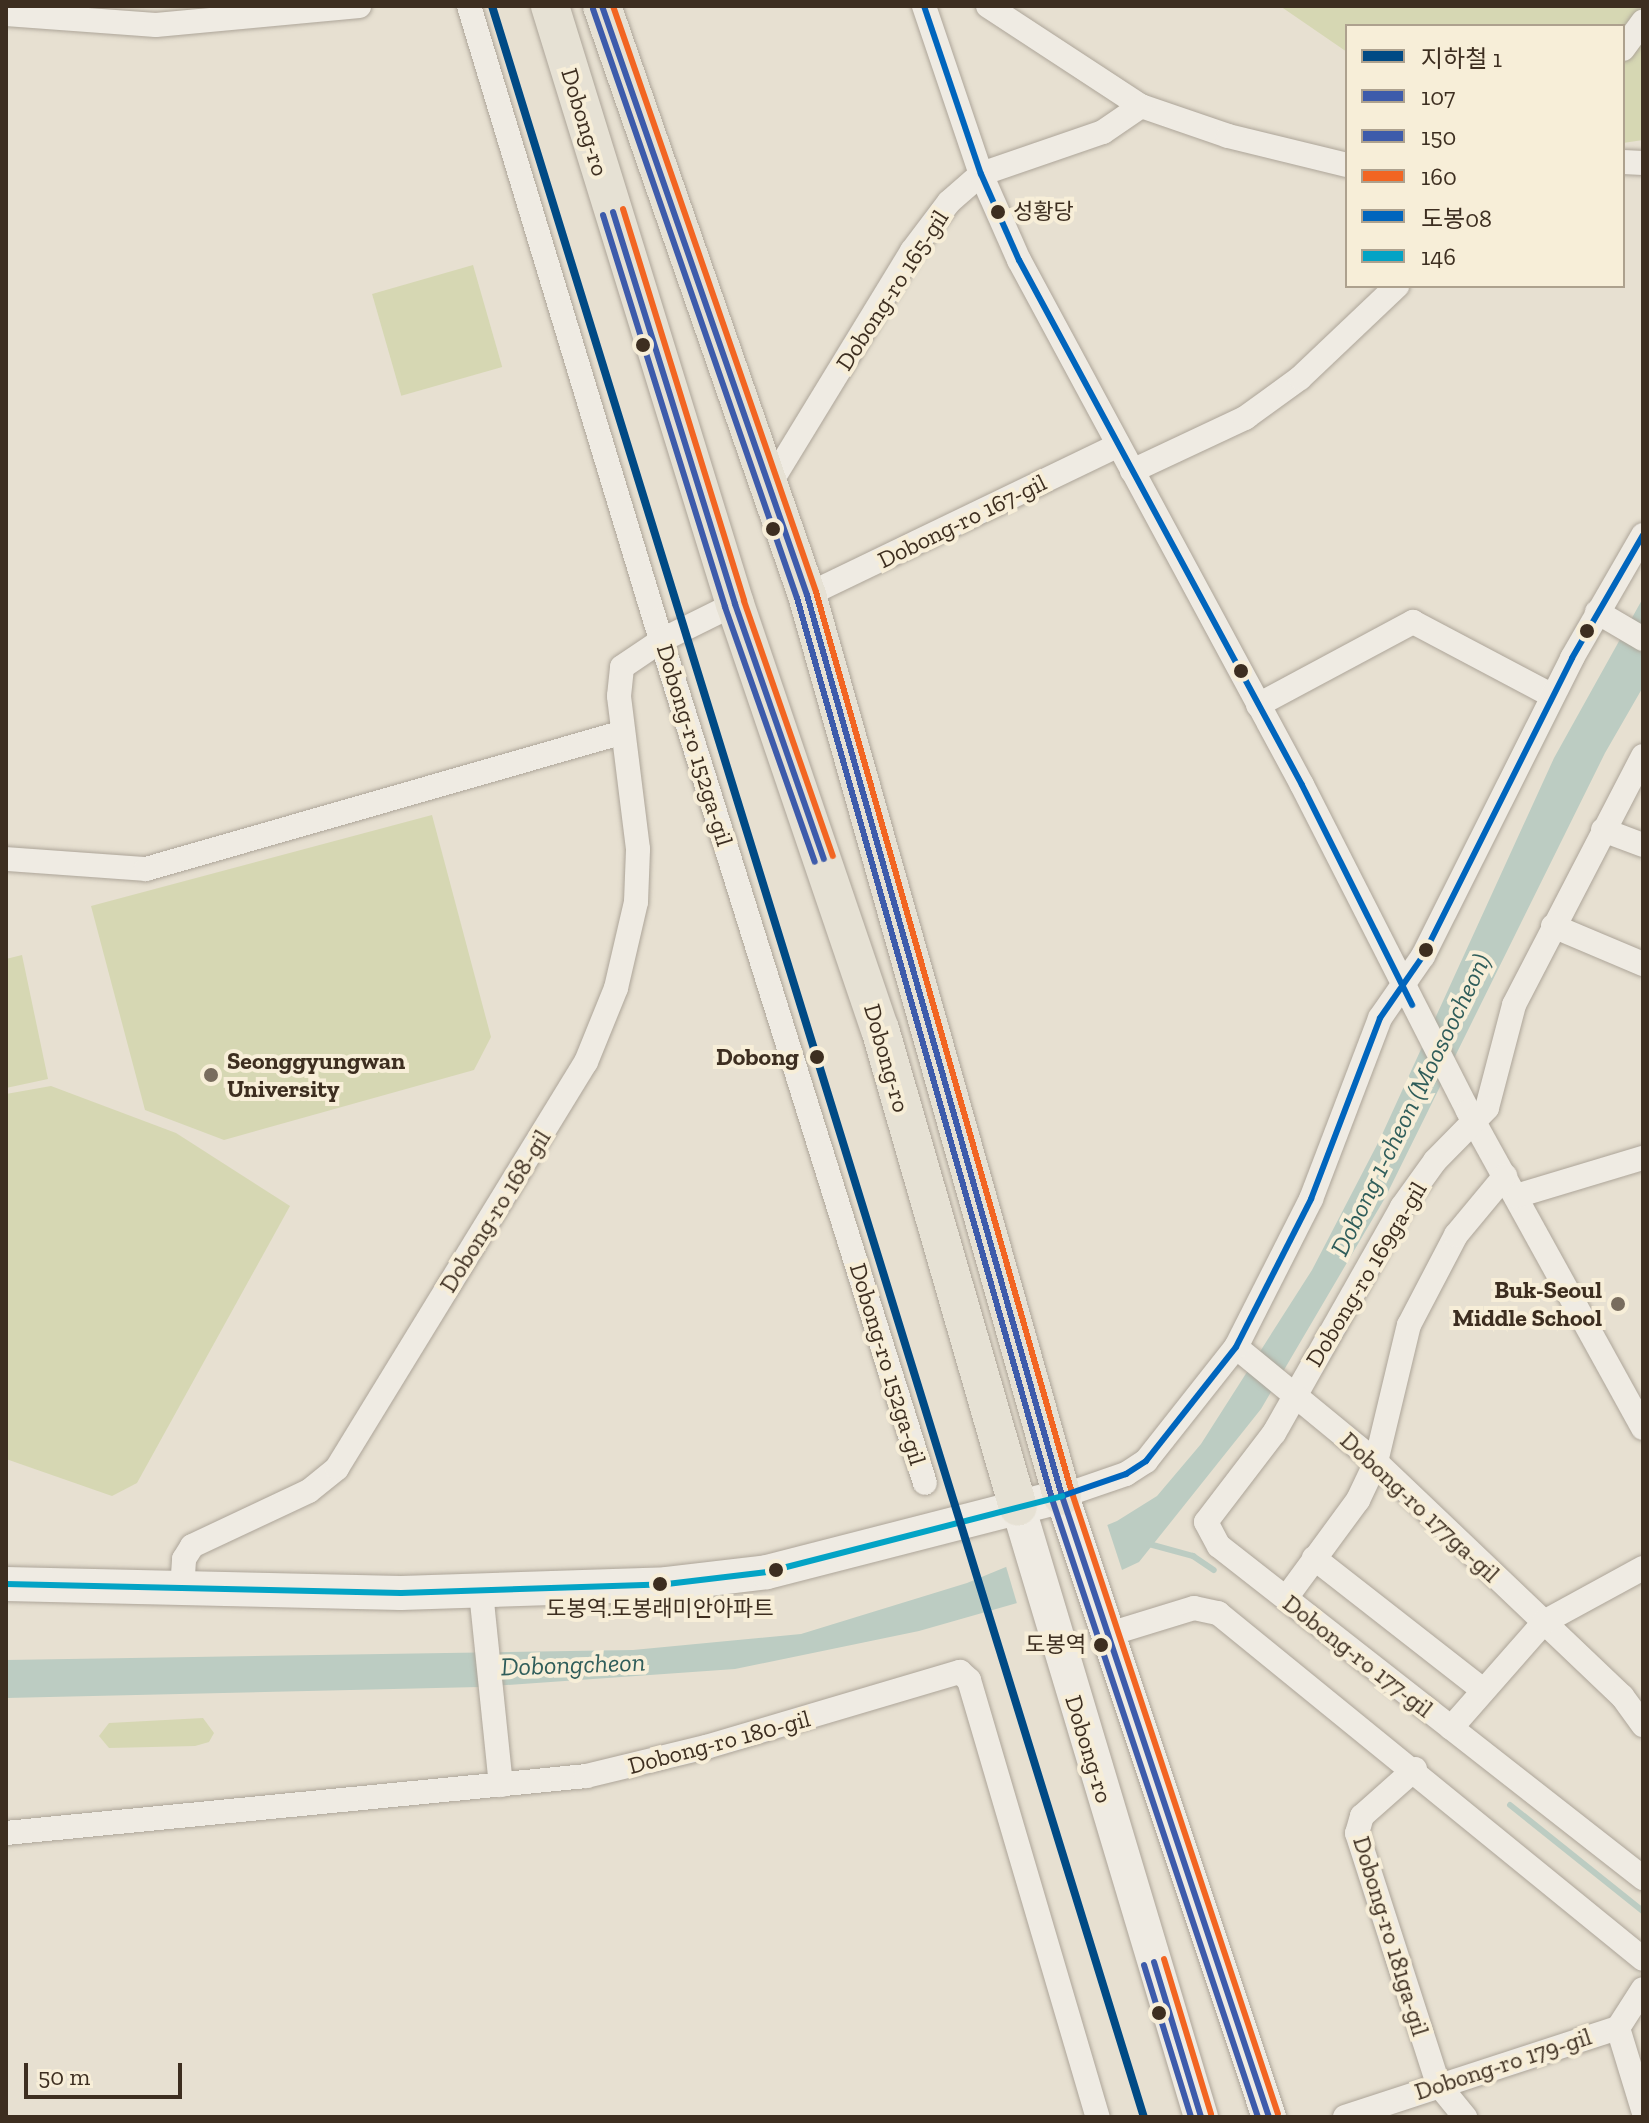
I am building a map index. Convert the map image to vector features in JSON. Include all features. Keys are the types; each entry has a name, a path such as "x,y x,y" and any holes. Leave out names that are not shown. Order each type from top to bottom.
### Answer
{"main road":[{"name":"Dobong-ro","path":"550,6 735,604 880,1029 1056,1640 1201,2117"},
{"name":"Dobong-ro","path":"602,6 771,482 807,595 1066,1508 1269,2117"},
{"path":"6,1584 182,1589 482,1608 767,1572 1066,1508"}],"street":[{"path":"6,14 156,25 359,6"},
{"name":"Dobong-ro 152ga-gil","path":"469,6 662,640 925,1483"},
{"path":"924,6 981,174 1019,260 1258,705 1471,1117 1643,1428"},
{"path":"988,6 1141,106 1228,136 1345,165"},
{"path":"1625,46 1643,21"},
{"name":"Dobong-ro 165-gil","path":"771,482 912,251 949,202 981,174 1103,132 1141,106"},
{"path":"1132,471 1245,418 1300,378 1395,288"},
{"name":"Dobong-ro 167-gil","path":"807,595 1117,446"},
{"path":"1066,1508 1146,1461 1240,1350 1311,1199 1380,1018 1406,995 1553,696 1643,535"},
{"name":"Dobong-ro 168-gil","path":"182,1589 184,1559 192,1546 309,1491 337,1468 586,1062 616,988 636,902 638,849 623,732 622,667 662,640 735,604"},
{"path":"1601,615 1643,639"},
{"path":"1258,705 1413,622 1553,696"},
{"path":"6,859 146,869 623,732"},
{"path":"1471,1117 1490,1098 1505,1028 1553,926 1643,756"},
{"path":"1603,830 1643,845"},
{"path":"1553,926 1643,964"},
{"name":"Dobong-ro 169ga-gil","path":"1293,1393 1402,1207 1471,1117"},
{"path":"1286,1598 1358,1500 1376,1462 1409,1325 1456,1235 1511,1186 1643,1158"},
{"name":"Dobong-ro 177ga-gil","path":"1240,1350 1376,1462 1622,1696 1643,1725"},
{"name":"Dobong-ro 177-gil","path":"1293,1393 1274,1433 1206,1522 1219,1546 1643,1878"},
{"path":"1314,1558 1483,1690"},
{"path":"1451,1728 1544,1622 1643,1568"},
{"path":"482,1608 501,1776"},
{"path":"1105,1629 1194,1608 1211,1610 1415,1769 1643,1959"},
{"name":"Dobong-ro 180-gil","path":"6,1833 649,1762 964,1673 1098,2117"},
{"name":"Dobong-ro 181ga-gil","path":"1415,1769 1362,1816 1357,1833 1438,2084 1465,2117"},
{"name":"Dobong-ro 179-gil","path":"1345,2117 1438,2084 1618,2028 1643,1989"},
{"path":"1618,2028 1643,2110"}],"green space":[{"path":"1280,6 1643,6 1643,140 1625,143 1625,24 1345,24 1345,51"},
{"path":"473,265 502,367 401,396 372,294"},
{"path":"432,815 491,1037 474,1070 224,1140 145,1110 91,906"},
{"path":"22,955 48,1079 6,1088 6,959"},
{"path":"51,1086 176,1133 290,1206 137,1483 112,1496 6,1459 6,1094"},
{"path":"203,1718 214,1733 209,1742 195,1746 109,1748 99,1736 109,1723"}],"water":[{"path":"1643,598 1643,687 1605,753 1385,1198 1261,1409 1139,1562 1105,1578 919,1631 735,1669 479,1687 6,1698 6,1660 633,1650 801,1634 967,1583 1117,1521 1157,1496 1201,1444 1312,1270 1380,1139 1554,758"}],"pier":[{"path":"1106,1521 1123,1573 1018,1607 1005,1563"}],"waterway":[{"path":"1149,1544 1193,1556 1214,1570"},
{"path":"1510,1805 1643,1911"}],"metro line":[{"name":"1","path":"492,6 1144,2117"}],"transit line":[{"name":"107","path":"602,6 807,595 1062,1496 1269,2117"},
{"name":"160","path":"613,6 816,592 1072,1493 1278,2114"},
{"name":"도봉08","path":"924,6 981,174 1019,260 1302,785 1412,1005"},
{"name":"150","path":"593,9 797,598 1052,1499 1258,2117"},
{"name":"160","path":"623,209 744,601 833,856"},
{"name":"107","path":"613,212 735,604 824,859"},
{"name":"150","path":"603,215 725,607 815,862"},
{"name":"도봉08","path":"1062,1496 1126,1474 1146,1461 1236,1347 1311,1199 1380,1018 1423,956 1572,658 1643,535"},
{"name":"146","path":"6,1584 401,1593 667,1584 767,1572 1062,1496"},
{"name":"160","path":"1164,1959 1211,2114"},
{"name":"107","path":"1154,1962 1201,2117"},
{"name":"150","path":"1144,1965 1191,2117"}],"place":[{"name":"성황당","path":"998,212"},
{"name":"Dobong","path":"817,1057"},
{"name":"Seonggyungwan University","path":"211,1075"},
{"name":"Buk-Seoul Middle School","path":"1618,1304"},
{"name":"도봉역.도봉래미안아파트","path":"660,1584"},
{"name":"도봉역","path":"1101,1645"}],"water label":[{"name":"Dobong 1-cheon (Moosoocheon)","path":"1411,1105"},
{"name":"Dobongcheon","path":"573,1665"}]}
